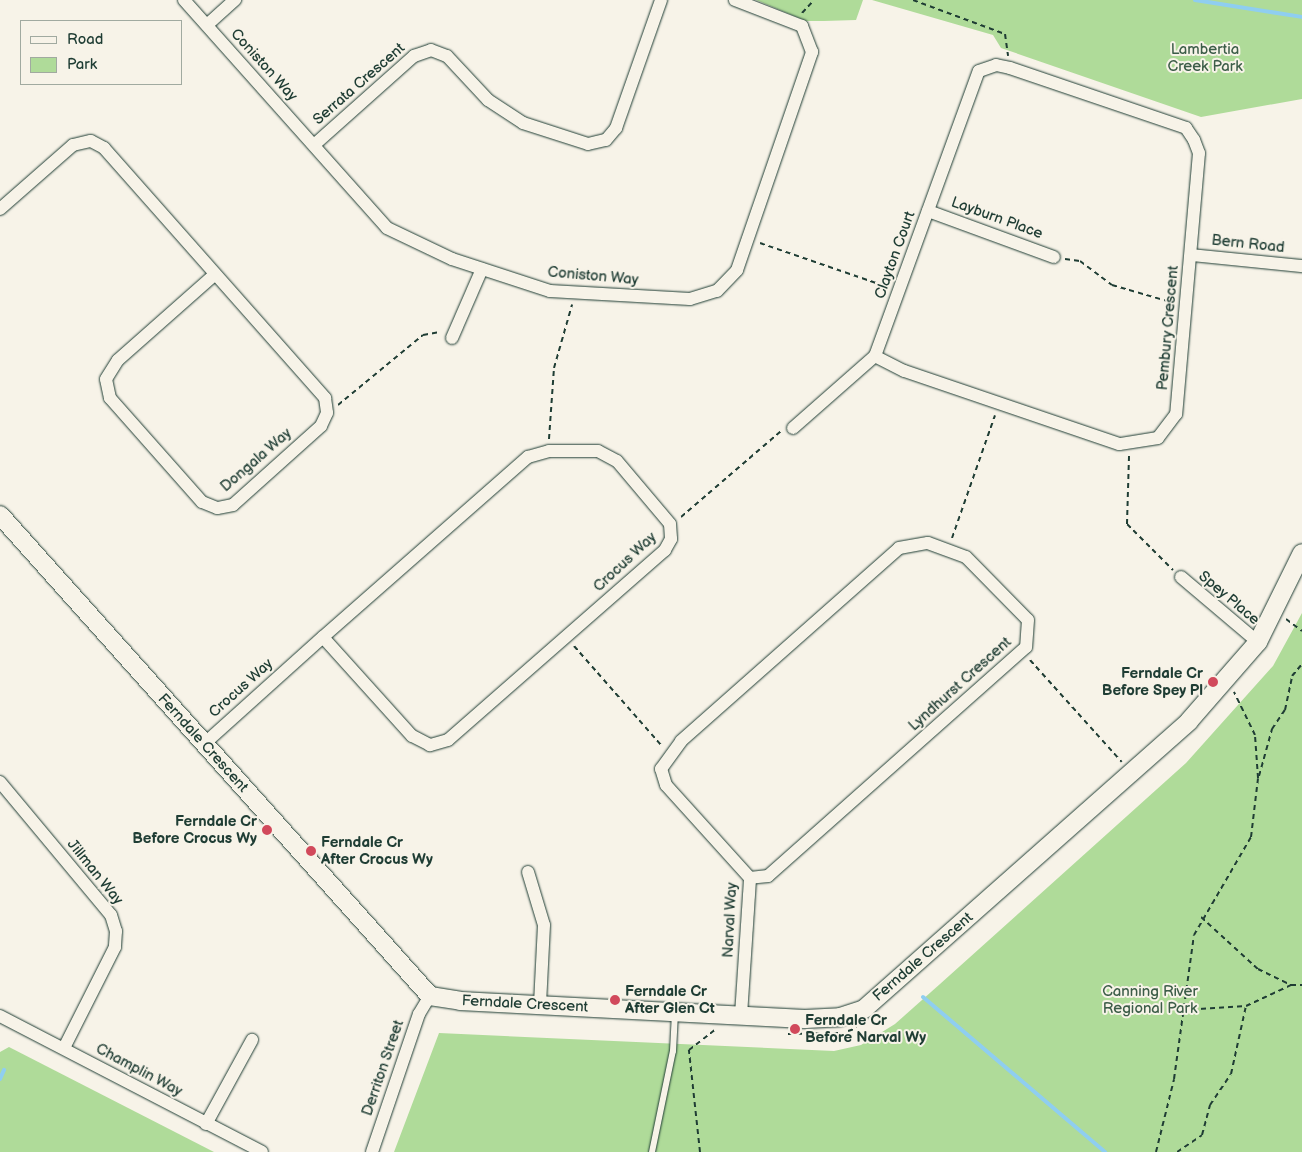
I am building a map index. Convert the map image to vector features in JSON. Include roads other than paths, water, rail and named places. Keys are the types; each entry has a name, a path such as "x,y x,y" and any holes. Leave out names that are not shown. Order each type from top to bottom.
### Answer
{"street":[{"name":"Coniston Way","path":"184,0 387,228 482,269 550,291 704,297 717,291 737,270 812,52 809,38 796,24 735,0"},
{"name":"Coniston Way","path":"207,25 235,0"},
{"name":"Serrata Crescent","path":"314,146 414,56 431,50 447,56 488,100 523,122 588,144 606,140 616,128 661,0"},
{"name":"Pembury Crescent","path":"875,356 904,371 1130,446 1158,438 1176,414 1199,153 1186,128 1010,68 986,66"},
{"name":"Clayton Court","path":"792,428 875,356 970,88 986,66"},
{"path":"0,209 73,145 91,141 104,148 214,276"},
{"name":"Layburn Place","path":"928,210 1054,257"},
{"name":"Bern Road","path":"1191,255 1302,266"},
{"path":"452,338 482,269"},
{"name":"Dongala Way","path":"214,276 325,398 327,408 321,426 233,505 218,508 202,502 110,398 106,379 118,360 214,276"},
{"name":"Crocus Way","path":"204,744 323,637 528,457 549,451 598,451 617,461 670,524 672,539 665,550 448,740 430,745 412,736 323,637"},
{"name":"Ferndale Crescent","path":"0,515 430,996 540,1005 828,1019 864,1009 1189,721 1258,642 1302,553"},
{"name":"Lyndhurst Crescent","path":"661,769 669,753 899,548 928,543 946,549 976,565 1028,620 1030,634 1021,651 768,876 750,878"},
{"name":"Spey Place","path":"1181,577 1258,642"},
{"name":"Narval Way","path":"661,769 666,785 750,878 741,1015"},
{"name":"Jillman Way","path":"0,782 111,915 116,931 115,947 64,1048"},
{"path":"528,872 544,925 540,1005"},
{"name":"Derriton Street","path":"372,1152 419,1014 430,996"},
{"name":"Champlin Way","path":"0,1016 262,1152"},
{"path":"206,1124 252,1040"}],"lane":[{"path":"652,1152 673,1051 675,1012"}],"waterway":[{"path":"1195,0 1302,17"},
{"path":"923,997 1105,1152"},
{"path":"0,1079 4,1070"}],"place":[{"name":"Ferndale Cr Before Spey Pl","path":"1213,682"},
{"name":"Ferndale Cr Before Crocus Wy","path":"267,830"},
{"name":"Ferndale Cr After Crocus Wy","path":"311,851"},
{"name":"Ferndale Cr After Glen Ct","path":"615,1000"},
{"name":"Ferndale Cr Before Narval Wy","path":"795,1029"}],"park label":[{"name":"Lambertia Creek Park","path":"1205,58"},
{"name":"Canning River Regional Park","path":"1150,1000"}]}
